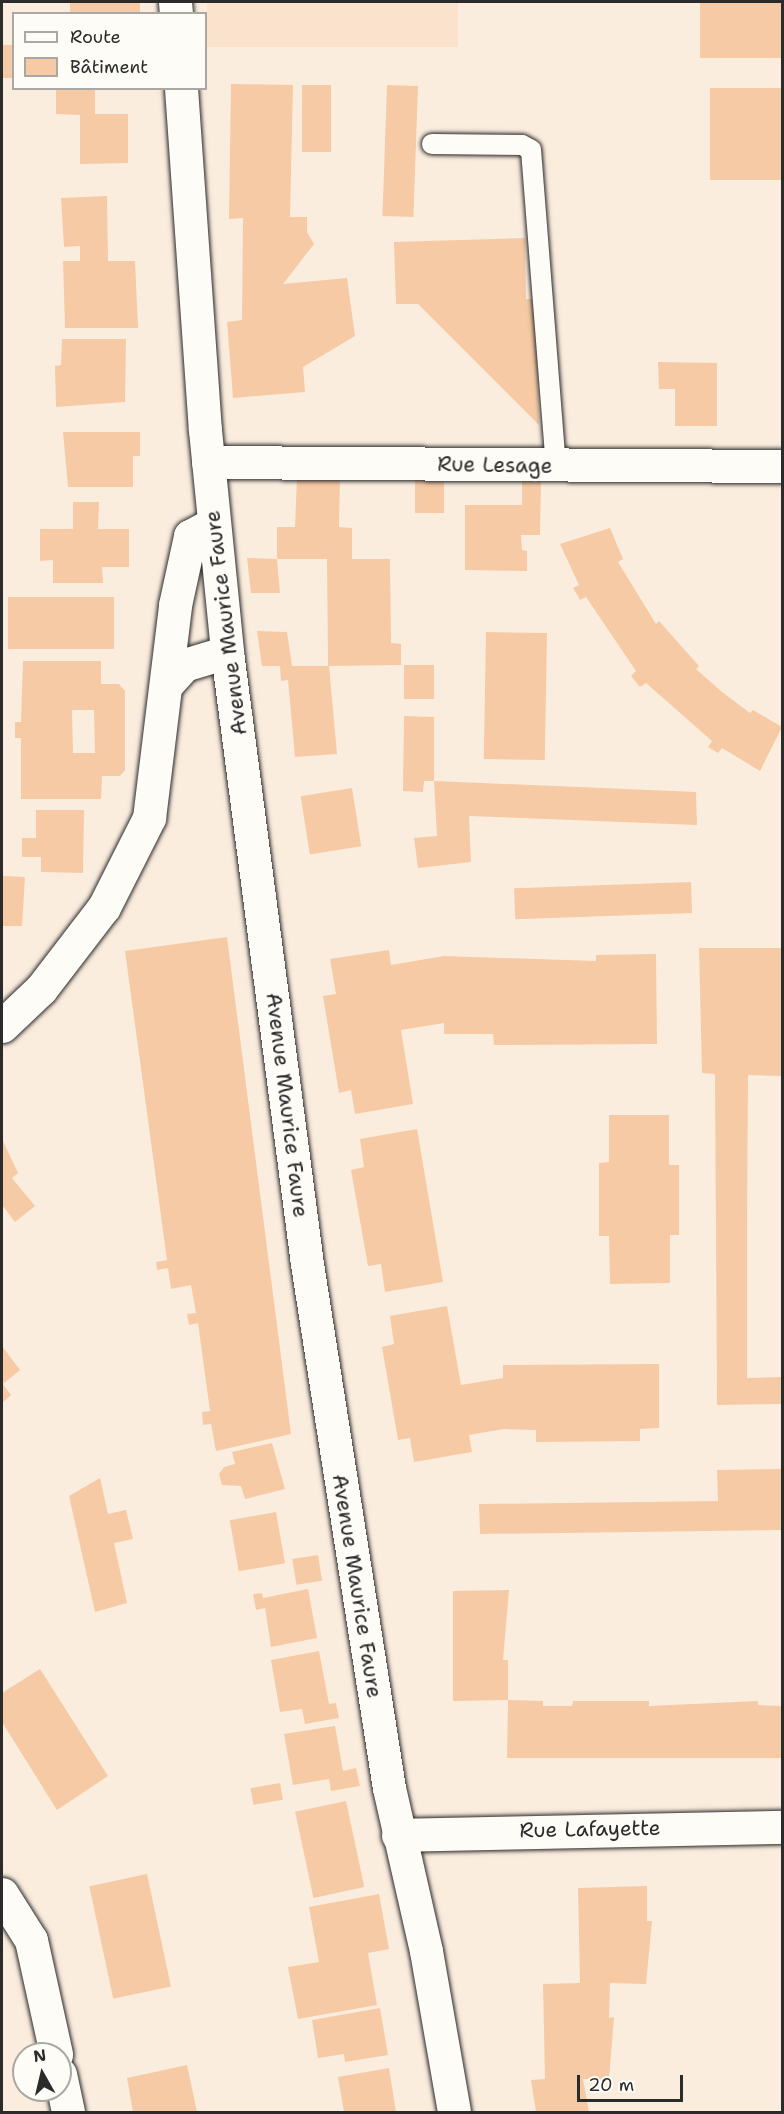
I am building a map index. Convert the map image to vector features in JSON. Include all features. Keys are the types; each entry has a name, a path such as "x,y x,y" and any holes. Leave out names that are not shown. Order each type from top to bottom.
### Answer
{"street":[{"name":"Avenue Maurice Faure","path":"181,90 208,462 227,652 307,1264 398,1835 426,1951 454,2112"},
{"name":"Rue Lesage","path":"208,462 783,466"},
{"path":"2,1026 41,989 104,906 149,818 168,683 175,605 190,536 214,524"},
{"path":"168,683 184,664 227,652"},
{"name":"Rue Lafayette","path":"398,1835 783,1827"},
{"path":"2,1894 31,1940 53,2042"}],"lane":[{"path":"432,144 522,145 531,150 556,465"}],"shaded area":[{"path":"207,2 458,2 458,47 207,47"}],"building":[{"path":"70,2 140,2 140,12 70,12"},
{"path":"700,2 782,2 782,58 700,58"},
{"path":"2,45 12,45 12,78 2,78"},
{"path":"231,84 293,85 290,217 307,217 307,232 314,244 283,284 347,278 355,336 303,367 305,392 233,398 227,322 242,320 243,218 229,219"},
{"path":"302,85 331,85 331,152 302,152"},
{"path":"387,85 418,86 413,217 382,216"},
{"path":"710,88 782,88 782,180 710,180"},
{"path":"56,90 95,90 95,114 128,114 128,163 80,164 80,115 56,114"},
{"path":"107,196 108,261 135,261 138,328 65,328 63,261 80,261 80,246 64,247 61,198"},
{"path":"525,238 526,299 535,299 539,425 418,304 396,304 394,242"},
{"path":"62,339 126,339 125,402 56,407 55,366 61,365"},
{"path":"658,362 717,363 717,426 675,426 675,389 659,389"},
{"path":"63,432 140,432 140,456 133,456 133,487 68,487"},
{"path":"297,478 340,479 339,527 352,528 352,559 390,559 391,643 401,644 401,665 328,666 327,559 277,559 277,527 295,527"},
{"path":"415,480 444,480 444,513 415,513"},
{"path":"522,480 541,480 540,535 521,535 522,550 527,551 527,571 465,570 465,505 522,505"},
{"path":"73,502 99,502 98,529 129,529 129,567 102,567 103,583 53,583 53,560 40,561 40,529 73,529"},
{"path":"610,528 623,559 618,562 656,624 659,621 699,666 696,669 722,692 750,713 753,710 782,727 760,771 722,748 718,753 708,747 712,741 646,683 640,687 631,676 636,671 586,597 580,600 573,588 579,585 560,544"},
{"path":"247,558 277,559 280,593 251,593"},
{"path":"8,597 114,597 114,649 8,649"},
{"path":"257,631 287,632 292,666 329,666 337,754 295,757 288,680 281,681 280,666 262,666"},
{"path":"486,632 547,633 545,760 484,759"},
{"path":"23,661 101,661 101,684 119,684 125,691 125,770 120,776 102,776 101,799 21,799 21,738 15,738 15,722 21,722","holes":["72,710 94,710 95,753 73,753"]},
{"path":"404,665 434,665 434,699 404,699"},
{"path":"404,716 434,717 434,781 424,781 423,792 403,791"},
{"path":"434,781 696,792 697,825 469,816 471,862 418,868 414,838 437,836"},
{"path":"352,788 361,846 310,854 301,796"},
{"path":"36,810 84,810 83,873 41,872 41,857 22,857 22,838 36,838"},
{"path":"2,876 25,877 22,926 2,926"},
{"path":"691,882 692,913 515,919 514,888"},
{"path":"227,937 291,1434 216,1451 211,1424 203,1425 202,1412 210,1411 198,1323 189,1325 187,1314 196,1313 191,1285 171,1289 168,1268 157,1270 156,1262 167,1260 125,951"},
{"path":"699,948 782,948 782,1076 748,1075 747,1378 782,1377 782,1404 717,1405 715,1074 702,1073"},
{"path":"389,950 391,965 444,956 596,961 596,955 656,954 657,1044 494,1045 493,1034 444,1034 444,1023 401,1030 413,1104 355,1114 351,1090 339,1093 323,996 336,994 330,959"},
{"path":"609,1115 669,1115 669,1165 679,1165 679,1235 670,1235 670,1283 610,1284 609,1236 599,1236 599,1163 609,1162"},
{"path":"417,1129 443,1282 385,1292 381,1264 368,1266 351,1170 364,1167 360,1139"},
{"path":"2,1139 18,1173 12,1178 35,1206 15,1222 2,1205"},
{"path":"447,1306 461,1385 503,1378 503,1365 659,1364 659,1428 640,1429 640,1441 536,1442 536,1430 504,1429 469,1435 472,1452 414,1462 410,1438 398,1440 382,1347 394,1344 390,1316"},
{"path":"2,1346 20,1370 3,1384 11,1395 2,1403"},
{"path":"272,1443 285,1489 245,1499 241,1486 222,1485 219,1474 224,1467 235,1464 232,1452"},
{"path":"782,1469 782,1530 480,1534 479,1504 718,1501 717,1470"},
{"path":"100,1478 108,1514 126,1510 133,1539 114,1543 127,1603 95,1612 69,1496"},
{"path":"276,1512 285,1563 239,1571 230,1520"},
{"path":"318,1555 322,1581 296,1585 292,1559"},
{"path":"308,1589 317,1638 271,1647 265,1608 256,1610 253,1594 262,1593 263,1598"},
{"path":"509,1590 503,1660 508,1660 508,1700 453,1701 453,1591"},
{"path":"319,1651 329,1704 336,1703 339,1718 305,1724 302,1709 280,1712 271,1660"},
{"path":"40,1669 108,1776 57,1810 2,1722 2,1693"},
{"path":"508,1700 543,1701 543,1706 572,1706 573,1701 649,1701 649,1706 758,1701 758,1705 782,1706 782,1758 507,1758"},
{"path":"335,1726 343,1771 356,1768 360,1786 331,1791 329,1779 293,1785 284,1734"},
{"path":"280,1783 283,1800 253,1805 250,1788"},
{"path":"346,1801 364,1887 313,1898 295,1812"},
{"path":"147,1874 171,1986 113,1999 89,1886"},
{"path":"647,1886 647,1921 652,1921 646,1984 610,1983 609,2018 614,2017 609,2079 583,2079 589,2112 536,2112 531,2080 545,2079 543,1984 580,1983 578,1888"},
{"path":"379,1894 389,1949 368,1953 377,2005 298,2019 288,1967 319,1962 309,1907"},
{"path":"380,2008 388,2055 345,2062 344,2054 318,2058 312,2020"},
{"path":"187,2065 197,2112 133,2112 127,2078"},
{"path":"389,2068 396,2112 344,2112 338,2077"}]}
